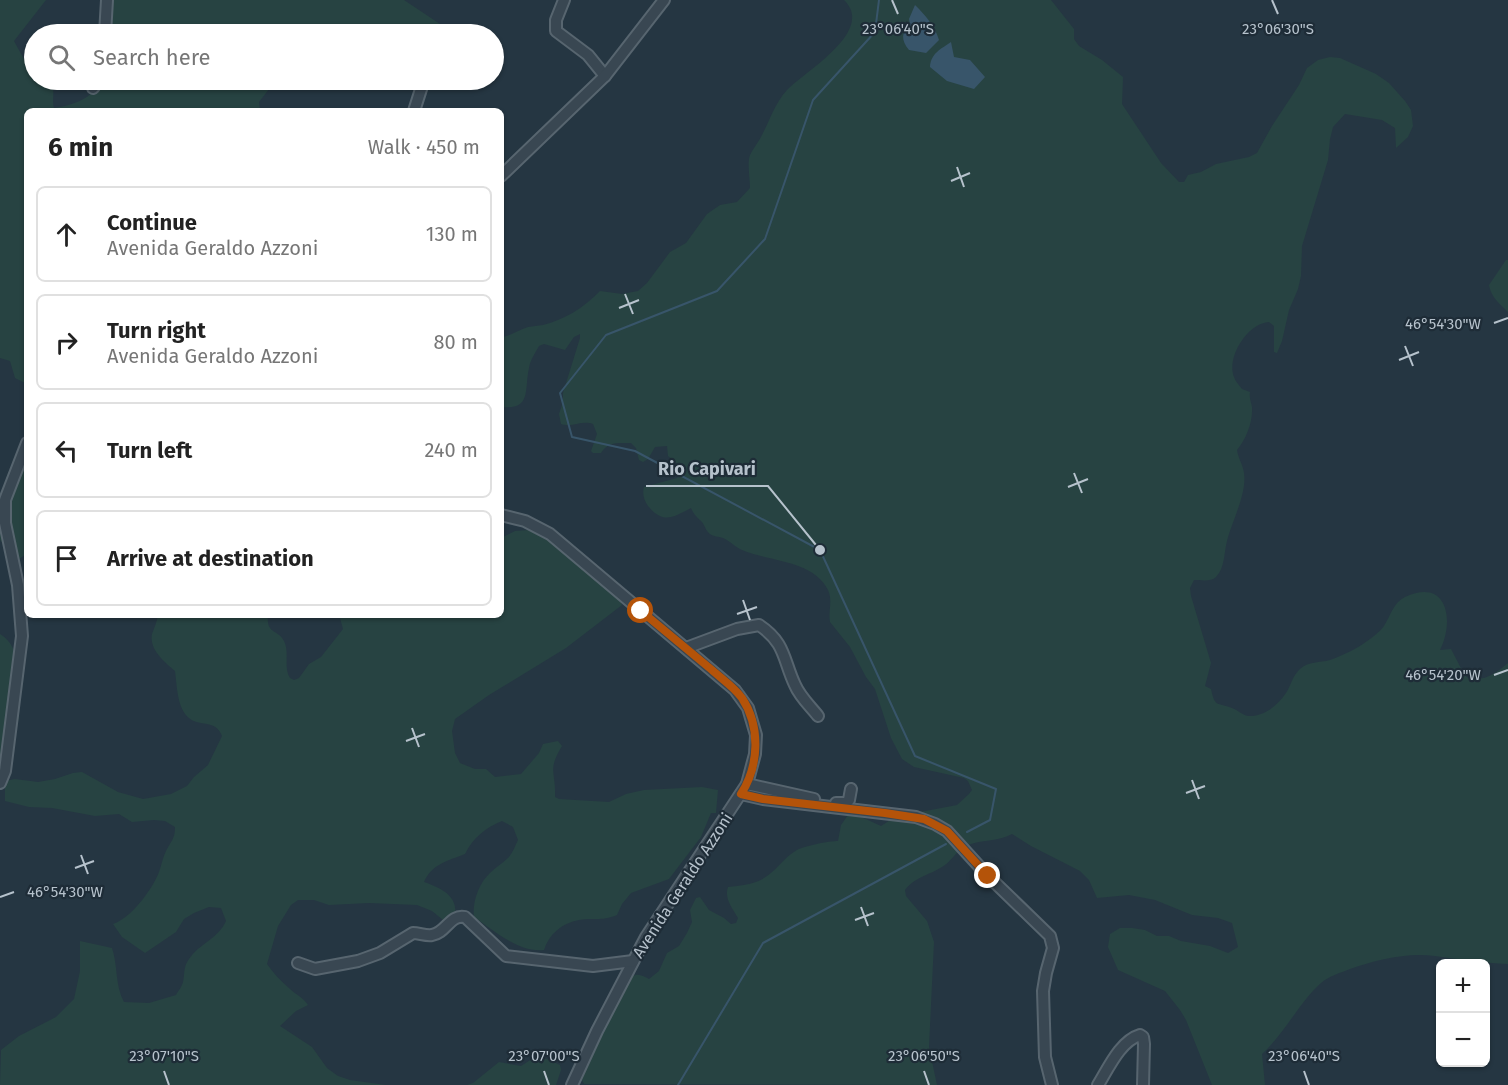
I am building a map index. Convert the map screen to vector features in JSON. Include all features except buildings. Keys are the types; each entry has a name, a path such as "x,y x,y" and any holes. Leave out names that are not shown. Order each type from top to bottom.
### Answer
{"street":[{"path":"106,24 107,0"},
{"path":"564,0 556,20 556,31 588,55 605,76"},
{"path":"504,173 605,76 664,0"},
{"path":"415,108 421,90"},
{"path":"0,783 5,771 22,636 18,585 5,523 5,500 24,451"},
{"name":"Avenida Geraldo Azzoni","path":"504,516 525,521 550,534 735,690 747,708 756,735 755,754 747,784 658,918 633,962 572,1085"},
{"path":"686,648 737,629 759,625 773,636 781,648 795,686 818,716"},
{"path":"747,784 839,803 849,801 851,789"},
{"path":"741,794 763,799 924,819 947,831 988,876 1050,936 1053,948 1043,991 1046,1057 1052,1085"},
{"path":"298,963 315,969 358,962 380,953 413,933 431,936 436,934 460,916 469,920 506,956 593,966 633,962"},
{"path":"1098,1085 1121,1049 1135,1036 1140,1035 1143,1037 1144,1044 1143,1085"}],"green space":[{"path":"0,0 46,0 27,24 24,24 24,28 14,41 24,59 24,90 53,90 54,108 24,108 24,382 15,378 10,361 0,358"},
{"path":"105,0 404,0 440,24 105,24"},
{"path":"844,0 1051,0 1074,29 1074,39 1079,46 1102,60 1123,77 1122,104 1161,163 1179,182 1184,182 1188,175 1201,172 1216,164 1257,153 1307,68 1318,60 1330,57 1340,58 1376,74 1389,83 1405,101 1411,110 1413,126 1408,137 1396,148 1395,128 1382,120 1345,114 1333,127 1328,160 1302,246 1298,289 1289,310 1277,353 1274,352 1274,326 1269,322 1254,328 1247,335 1241,342 1233,360 1232,369 1235,378 1242,389 1250,392 1252,407 1248,430 1237,450 1244,473 1243,490 1219,573 1211,580 1194,580 1190,588 1211,663 1205,686 1211,689 1215,702 1248,716 1260,715 1275,706 1303,666 1334,658 1366,642 1382,628 1398,603 1405,597 1419,592 1430,593 1438,597 1444,605 1447,626 1440,650 1451,649 1468,678 1485,678 1508,663 1508,964 1490,963 1490,959 1414,955 1381,960 1335,975 1313,991 1262,1054 1265,1085 1212,1085 1180,1010 1165,991 1118,970 1108,947 1110,934 1120,928 1132,928 1145,930 1157,936 1169,936 1181,941 1210,946 1228,953 1238,947 1232,923 1218,918 1192,915 1155,900 1129,895 1097,898 1089,880 1080,871 1012,834 966,846 945,865 909,885 905,890 906,896 927,921 934,942 929,1047 937,1085 584,1084 582,1080 584,1070 612,1002 628,979 638,975 649,979 659,971 667,953 679,946 687,933 692,922 690,910 696,898 700,897 709,910 731,924 736,923 738,918 728,899 728,887 763,879 800,848 838,841 841,825 848,815 857,815 881,826 892,819 957,805 972,790 964,778 914,767 902,759 891,738 875,689 850,647 830,622 829,594 821,580 802,567 753,554 723,538 712,535 691,508 668,518 653,512 644,499 644,487 677,478 685,470 668,456 667,446 655,447 648,459 643,462 639,460 636,448 631,443 614,443 607,446 601,453 593,453 591,451 597,434 593,424 561,424 559,414 563,393 580,334 574,337 565,350 544,344 539,346 530,365 525,397 518,405 504,407 504,336 528,327 559,320 581,307 600,291 622,294 638,291 647,283 670,252 686,243 707,214 720,205 737,202 750,188 750,155 761,138 779,100 787,90 834,50 845,37 851,24 851,12"},
{"path":"95,90 268,90 259,102 260,108 54,108 82,100"},
{"path":"1508,260 1508,312 1494,296 1489,285"},
{"path":"24,462 24,556 17,560 0,540 0,511"},
{"path":"529,530 566,550 619,598 622,605 566,648 489,695 455,719 452,731 455,753 460,763 475,769 486,769 495,777 521,774 539,753 543,744 558,741 562,746 553,771 555,797 559,799 609,802 626,794 644,790 702,787 718,790 716,813 711,813 701,837 669,879 631,893 617,915 573,921 562,927 549,939 544,950 525,948 507,940 474,917 475,899 480,887 490,873 509,857 518,840 513,827 502,821 480,834 465,854 436,867 424,882 444,891 453,901 455,914 453,923 417,905 369,903 329,905 314,900 298,900 291,905 278,926 267,964 280,980 308,1005 296,1011 280,1026 312,1047 327,1068 338,1076 386,1085 0,1085 1,1050 19,1036 56,1017 74,999 80,971 80,941 112,948 119,989 124,1002 149,1003 176,995 182,984 189,959 223,927 226,921 221,908 209,907 184,919 176,932 145,953 122,937 113,924 134,910 151,887 173,839 175,827 165,821 132,822 119,814 95,816 52,808 29,807 5,801 5,781 15,779 38,782 82,772 118,792 143,799 171,794 187,786 208,765 222,736 216,727 193,721 182,709 175,671 159,655 153,645 152,634 157,618 268,618 271,629 284,641 288,674 294,680 299,678 309,664 321,657 343,629 340,618 504,618 504,536 515,531"},
{"path":"0,634 12,646 15,653 16,697 19,714 18,724 0,771"},
{"path":"532,1059 547,1059 560,1065 561,1070 556,1085 467,1085 473,1083 499,1062 521,1066"}],"water":[{"path":"915,5 930,21 939,40 926,53 909,50 903,40"},
{"path":"951,42 954,57 970,60 985,77 974,89 947,81 930,67 934,55"}],"waterway":[{"path":"879,0 875,32 813,100 765,239 717,291 606,335 560,393 572,437 635,451 820,550 915,756 996,789 990,820 967,832"},
{"path":"678,1085 763,943 946,844"}],"place":[{"name":"Rio Capivari","path":"820,550"}],"route":[{"path":"641,611 742,698 756,735 755,754 747,784 741,794 763,799 924,819 947,831 988,876"}]}
